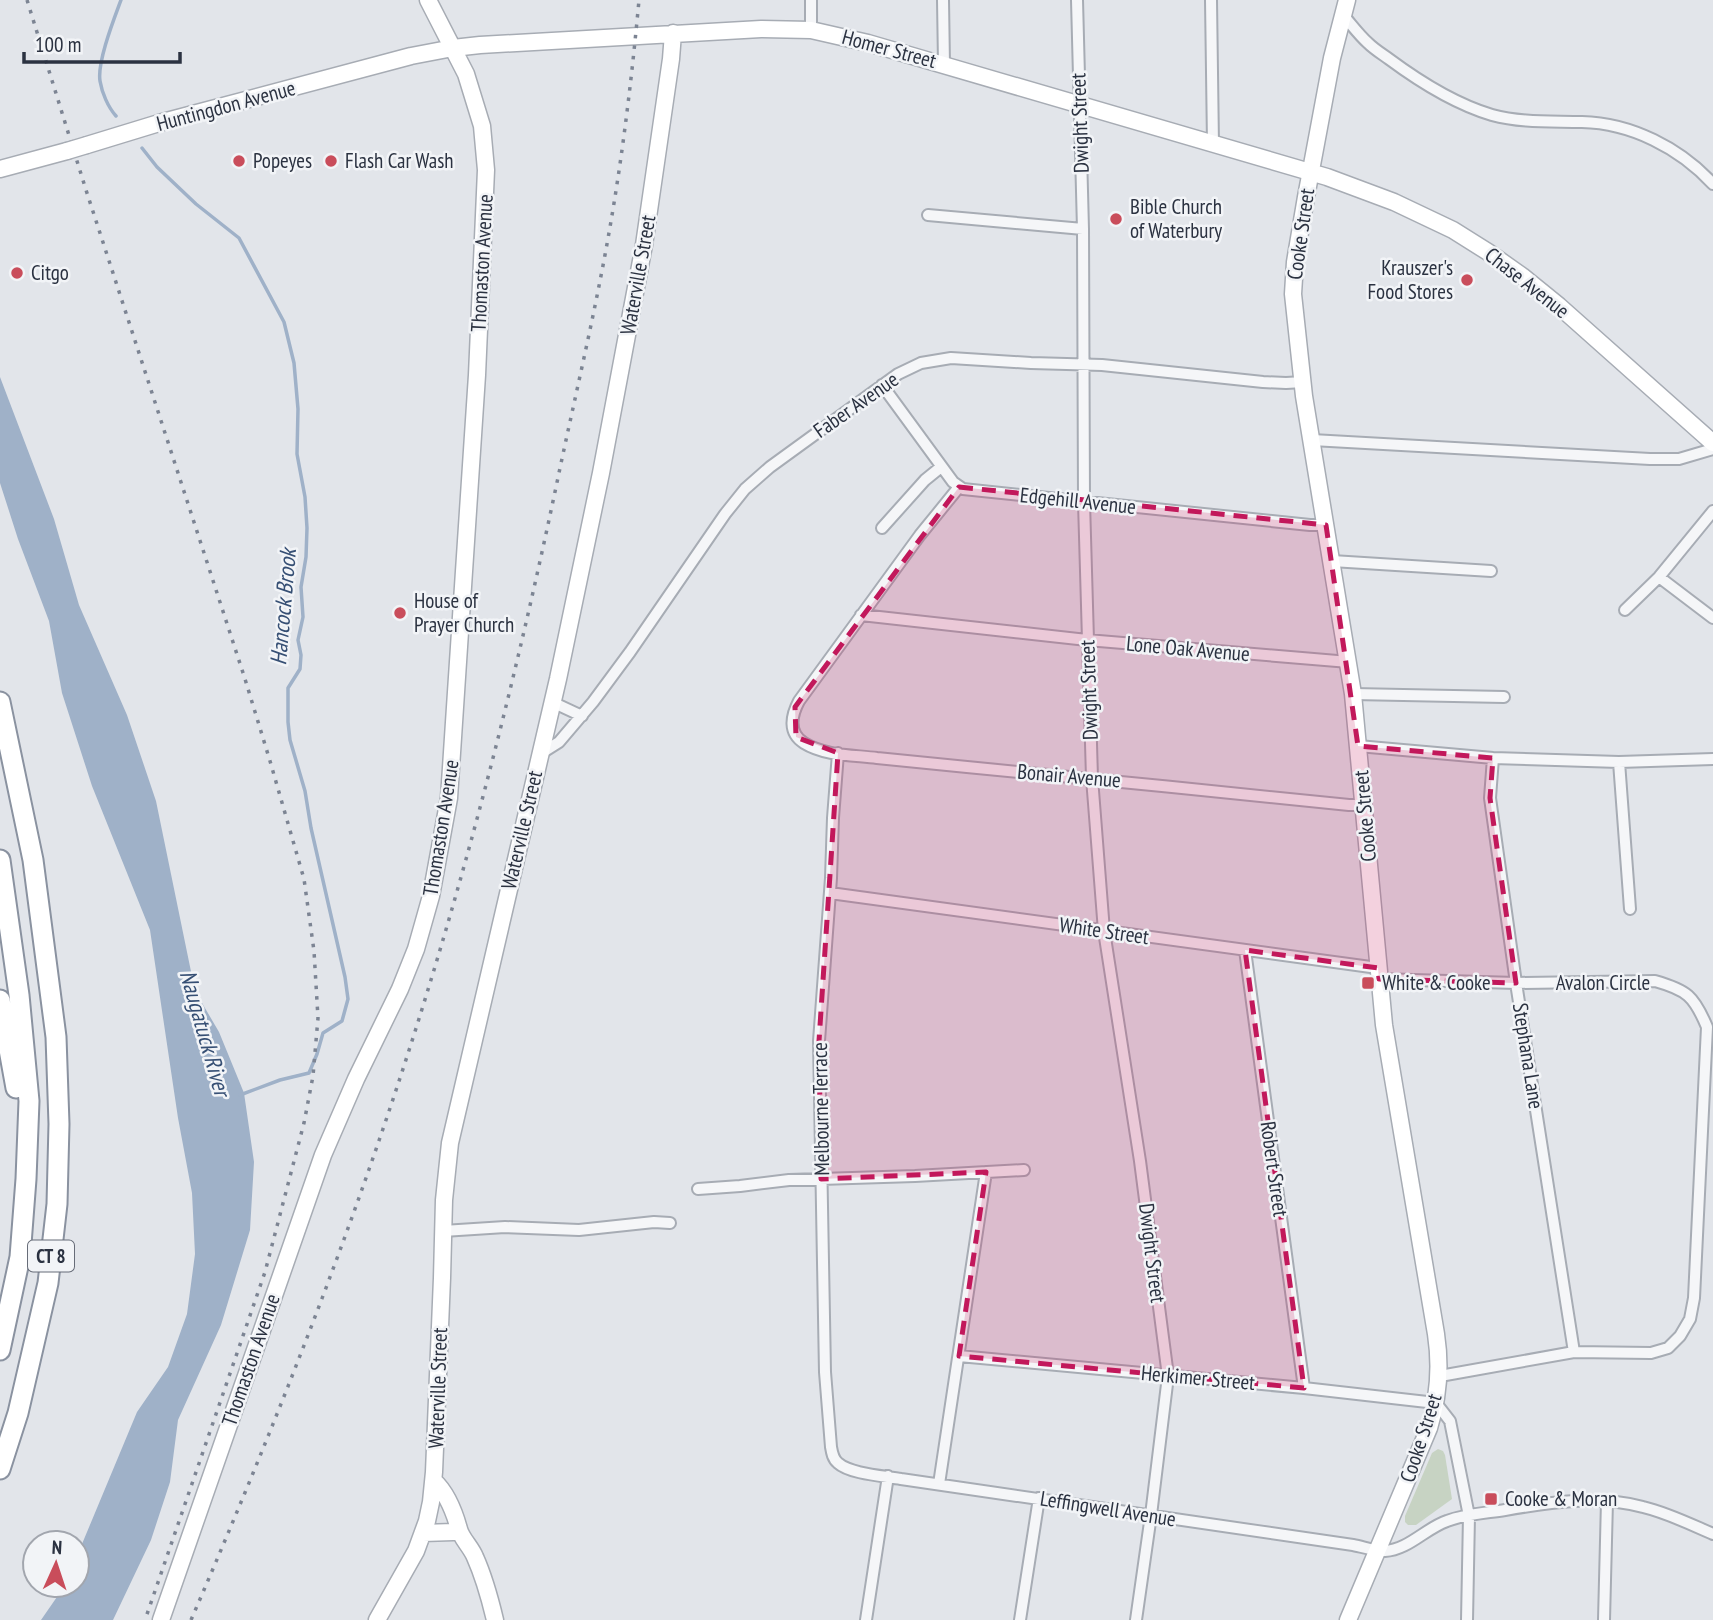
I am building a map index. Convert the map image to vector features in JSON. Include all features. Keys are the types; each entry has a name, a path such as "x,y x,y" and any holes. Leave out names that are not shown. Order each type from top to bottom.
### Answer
{"highway":[{"path":"0,702 14,769"},
{"name":"CT 8","path":"0,722 14,769 33,860 56,1037 59,1124 57,1204 48,1283 18,1413 0,1469"},
{"name":"CT 8","path":"0,860 19,995 29,1101 20,1257 0,1349"},
{"path":"0,1000 17,1094 17,1181 13,1244 0,1349"}],"main road":[{"name":"Thomaston Avenue","path":"161,1620 323,1155 400,989 416,948 447,816 477,376 486,170 485,144 466,74 428,0"},
{"name":"Cooke Street","path":"1345,8 1332,58 1310,172 1293,271 1293,294 1303,382 1353,694 1387,1048 1436,1334 1440,1376 1436,1403 1424,1441 1348,1620"},
{"name":"Homer Street","path":"453,48 673,33 811,30 944,64 1310,172"},
{"name":"Waterville Street","path":"377,1620 412,1559 430,1511 446,1173 454,1120 552,702 601,473 644,245 673,33"},
{"name":"Huntingdon Avenue","path":"0,169 159,123 411,56 453,48"},
{"name":"Chase Avenue","path":"1310,172 1348,184 1418,213 1488,252 1559,306 1713,443"},
{"path":"433,1481 443,1491 456,1517 459,1531 478,1564 495,1620"},
{"path":"423,1533 459,1531"}],"street":[{"path":"811,0 811,30"},
{"path":"943,0 944,64"},
{"name":"Dwight Street","path":"1077,0 1083,229 1084,502 1092,778 1104,932 1140,1161 1168,1376 1136,1620"},
{"path":"1211,0 1213,144"},
{"path":"1345,8 1369,44 1410,75 1454,100 1492,115 1532,121 1586,122 1632,130 1669,148 1713,184"},
{"path":"928,215 1083,229"},
{"name":"Faber Avenue","path":"540,754 559,742 582,716 746,489 770,467 898,374 915,366 951,358 1084,364 1271,382 1303,382"},
{"path":"861,615 959,487 941,467 882,385"},
{"path":"1312,440 1650,459 1679,459 1713,449"},
{"path":"882,528 925,480 941,467"},
{"name":"Edgehill Avenue","path":"959,487 1326,525"},
{"path":"1625,610 1659,577 1713,511"},
{"path":"1332,561 1491,571"},
{"path":"1659,577 1713,618"},
{"name":"Lone Oak Avenue","path":"861,615 1087,640 1349,662"},
{"name":"Bonair Avenue","path":"861,615 794,711 793,731 799,739 819,750 1364,805"},
{"path":"1353,694 1504,697"},
{"path":"552,702 582,716"},
{"path":"1359,746 1493,758 1619,762 1713,759"},
{"name":"Melbourne Terrace","path":"838,753 819,1041 827,1395 831,1447 838,1464"},
{"name":"Stephana Lane","path":"1493,758 1490,798 1574,1352"},
{"path":"1619,762 1629,909"},
{"name":"White Street","path":"830,893 1245,950 1378,973"},
{"name":"Robert Street","path":"1245,950 1304,1388"},
{"name":"Avalon Circle","path":"1378,973 1516,983 1655,981 1688,994 1707,1027 1694,1298 1690,1319 1680,1336 1668,1348 1651,1353 1574,1352 1440,1376"},
{"path":"698,1188 821,1179 1024,1170"},
{"path":"939,1484 986,1172"},
{"path":"443,1231 480,1227 579,1230 646,1222 670,1223"},
{"name":"Herkimer Street","path":"958,1356 1436,1403"},
{"path":"1436,1403 1450,1421 1469,1516 1467,1620"},
{"name":"Leffingwell Avenue","path":"838,1464 849,1469 888,1476 1378,1550"},
{"path":"866,1620 888,1476"},
{"path":"1020,1620 1039,1498"},
{"path":"1378,1550 1399,1547 1440,1524 1469,1516 1577,1500 1630,1504 1653,1510 1713,1534"},
{"path":"1604,1620 1607,1501"}],"highlighted area":[{"path":"959,487 1326,525 1358,746 1493,758 1490,798 1516,983 1379,979 1378,968 1245,950 1304,1388 959,1356 986,1172 821,1179 819,1041 838,753 796,737 795,707"}],"green space":[{"path":"1438,1449 1445,1455 1452,1499 1416,1525 1408,1525 1405,1516 1432,1453"}],"water":[{"name":"Naugatuck River","path":"0,377 54,519 79,605 127,715 156,801 195,991 219,1032 244,1093 254,1162 250,1230 221,1325 178,1420 170,1482 151,1540 113,1620 41,1620 56,1599 91,1599 91,1529 88,1529 137,1412 168,1367 187,1314 195,1254 192,1193 150,930 92,786 62,693 49,621 0,483"}],"waterway":[{"name":"Hancock Brook","path":"116,116 104,95 100,73 107,41 121,0"},
{"name":"Hancock Brook","path":"142,148 157,167 196,204 239,238 284,322 294,363 298,409 297,454 305,497 307,528 301,587 303,617 298,640 300,669 288,688 288,722 348,999 342,1021 323,1033 309,1073 280,1080 240,1095"}],"railway":[{"path":"27,0 270,761 304,879 314,951 318,1018 313,1076 304,1123 265,1272 145,1620"},
{"path":"191,1620 269,1435 341,1248 412,1042 483,798 524,633 599,288 623,142 639,0"}],"place":[{"name":"Popeyes","path":"239,161"},
{"name":"Flash Car Wash","path":"331,161"},
{"name":"Bible Church of Waterbury","path":"1116,219"},
{"name":"Citgo","path":"17,273"},
{"name":"Krauszer's Food Stores","path":"1467,280"},
{"name":"House of Prayer Church","path":"400,613"},
{"name":"White & Cooke","path":"1368,983"},
{"name":"Cooke & Moran","path":"1491,1499"}]}
